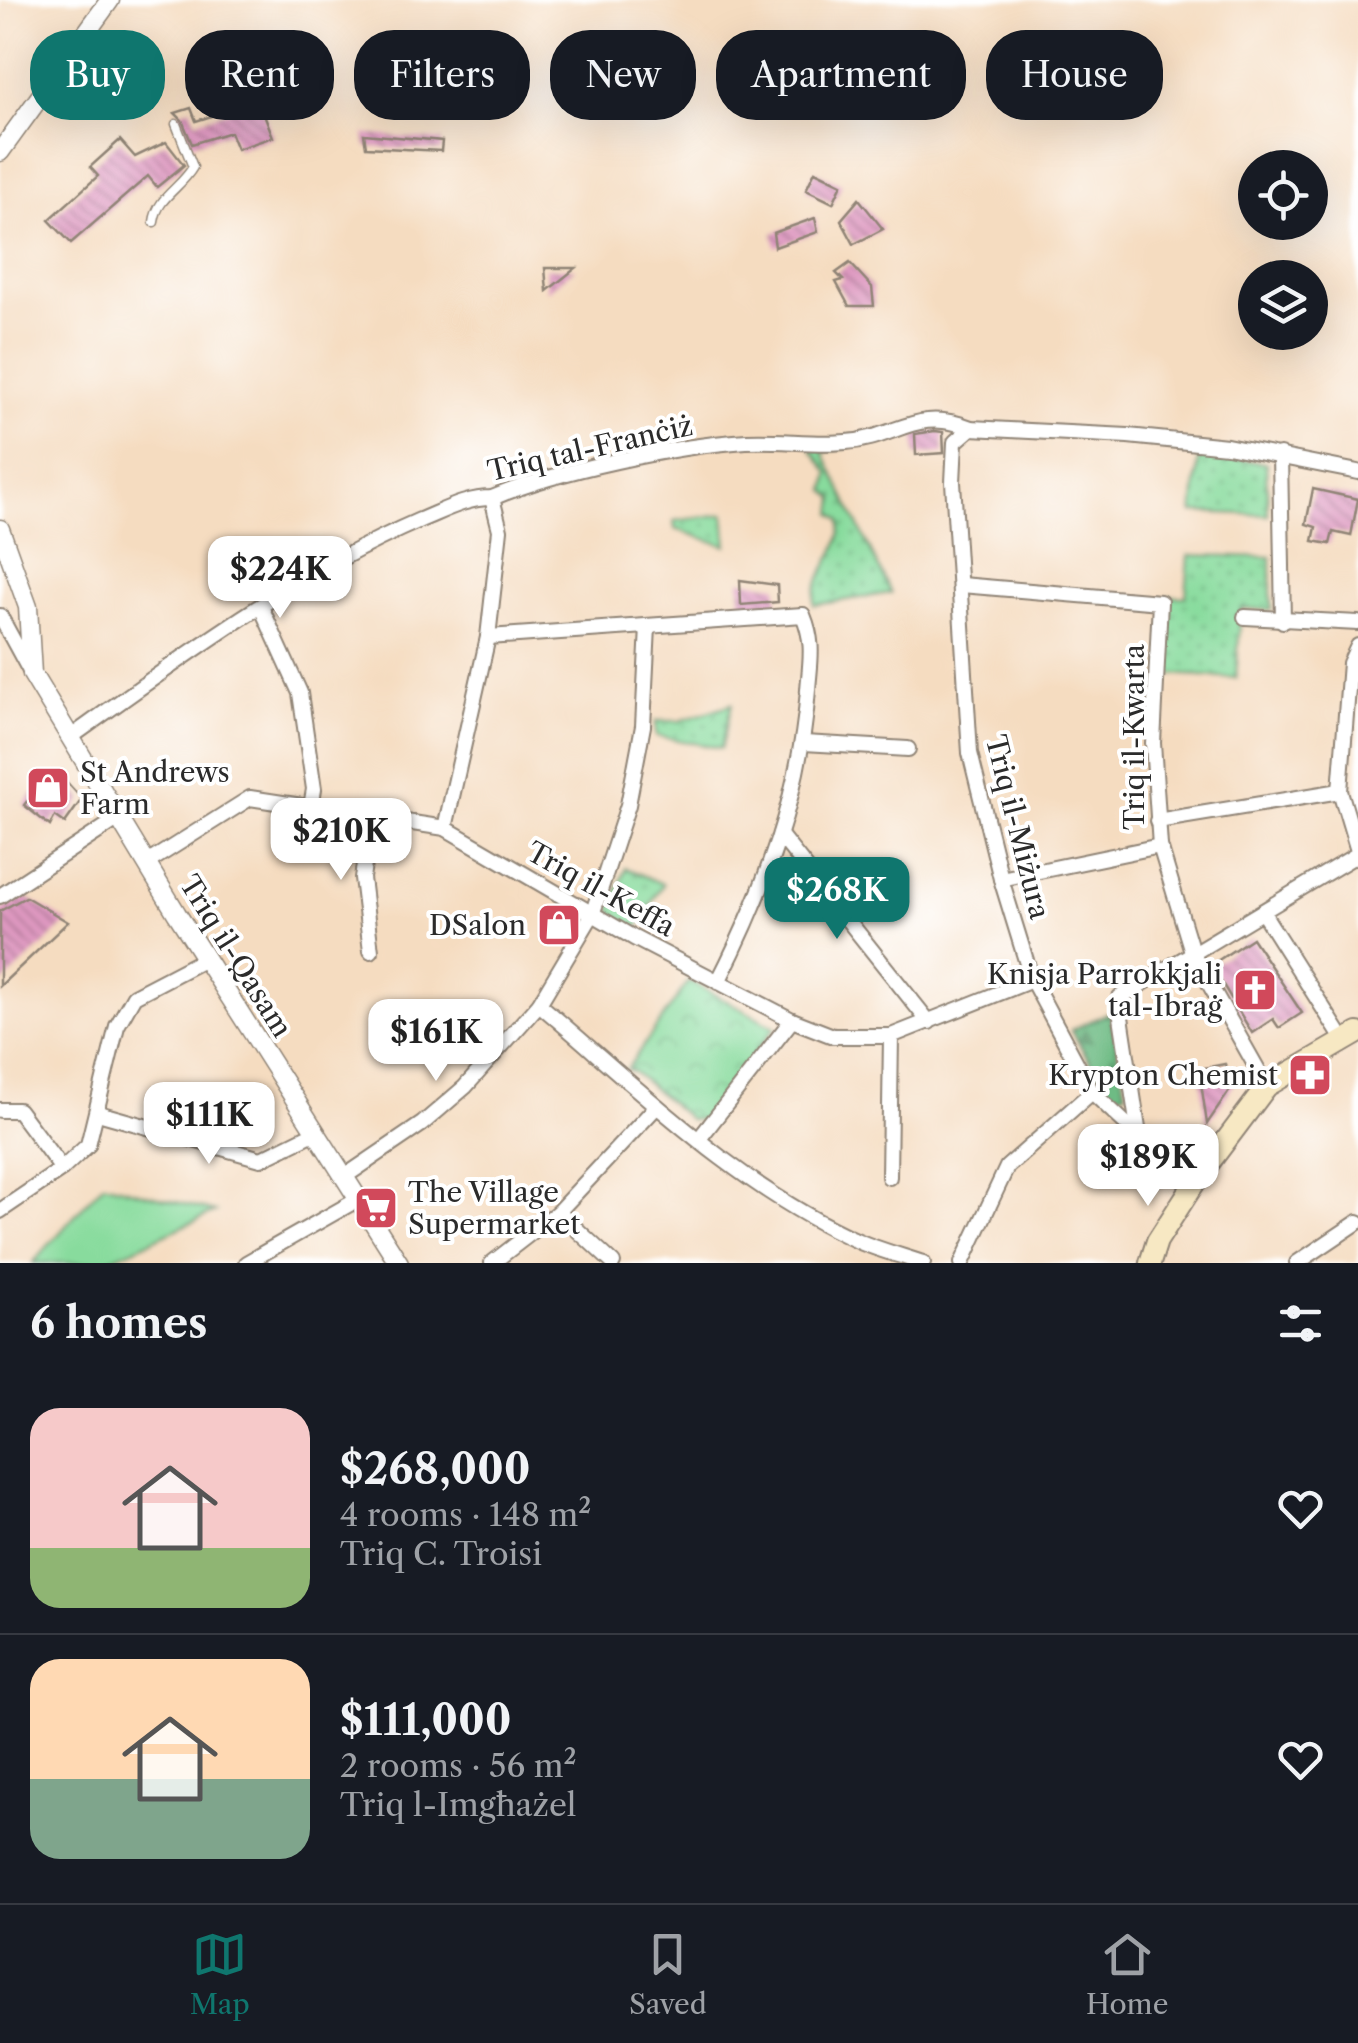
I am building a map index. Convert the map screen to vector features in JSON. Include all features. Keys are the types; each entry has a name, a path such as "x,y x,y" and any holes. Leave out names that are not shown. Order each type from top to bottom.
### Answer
{"main road":[{"path":"1150,1263 1157,1241 1197,1179 1267,1086 1351,1037"}],"street":[{"path":"0,152 110,0"},
{"name":"Triq tal-Franċiż","path":"71,738 261,607 369,542 472,498 492,498 628,460 744,441 845,443 872,438 914,420 952,420 971,428 1128,436 1280,455 1358,472"},
{"name":"Triq il-Miżura","path":"971,428 956,442 954,468 970,753 1001,879 1032,980 1092,1092 1139,1136 1197,1179"},
{"path":"1280,455 1284,621"},
{"path":"446,828 488,638 500,530 492,498"},
{"path":"0,529 28,608 32,674"},
{"name":"Triq il-Kwarta","path":"961,585 1160,602 1153,743 1160,846 1193,956 1267,1086"},
{"path":"261,607 300,693 314,789 311,806"},
{"path":"0,616 32,674"},
{"path":"488,638 803,616 812,636 804,742 780,835 754,912 718,982"},
{"path":"1246,617 1358,624"},
{"path":"344,1176 422,1124 465,1088 539,1004 592,914 628,805 643,726 648,627"},
{"path":"1139,1136 1120,997 1264,913 1358,852 1340,790 1350,664 1358,646"},
{"name":"Triq il-Qasam","path":"32,674 205,959 399,1263"},
{"path":"804,742 908,749"},
{"path":"1157,822 1340,790"},
{"name":"Triq il-Keffa","path":"147,862 250,798 446,828 718,982 833,1036 891,1036 1032,980"},
{"path":"371,816 362,878 371,951"},
{"path":"0,896 120,818"},
{"path":"780,835 929,1022"},
{"path":"1001,879 1160,846"},
{"path":"1264,913 1351,1037"},
{"path":"0,1211 62,1169 88,1145 117,1026 134,996 205,959"},
{"path":"539,1004 657,1106 750,1178 859,1242 923,1263"},
{"path":"700,1139 792,1020"},
{"path":"889,1177 891,1036"},
{"path":"962,1263 1007,1167 1092,1092"},
{"path":"492,1263 558,1212 657,1106"},
{"path":"0,1110 18,1110 62,1169"},
{"path":"98,1113 261,1159 314,1133"},
{"path":"246,1263 357,1200"},
{"path":"558,1212 612,1263"},
{"path":"1298,1263 1358,1222"}],"lane":[{"path":"154,222 156,208 193,166 176,124"}],"green space":[{"path":"813,447 846,447 823,452 891,593 814,605 818,583 838,542 841,520 833,514 835,498 826,491 829,473"},
{"path":"1199,455 1266,463 1268,515 1193,512"},
{"path":"724,514 727,546 675,529 674,521"},
{"path":"1189,555 1271,557 1271,610 1241,608 1236,678 1169,674 1169,596 1186,597"},
{"path":"732,704 721,748 656,736 656,721 680,721"},
{"path":"626,868 663,884 637,928 613,915 611,907"},
{"path":"689,981 775,1027 704,1120 689,1119 627,1069"},
{"path":"1110,1012 1126,1092 1111,1097 1071,1030"},
{"path":"104,1183 215,1212 102,1263 33,1263"}],"building":[{"path":"185,110 185,120 266,120 273,137 237,149 230,132 192,144 175,113"},
{"path":"364,134 442,141 441,151 366,147"},
{"path":"120,140 135,157 166,142 184,165 157,187 148,176 71,243 49,220 98,176 90,167"},
{"path":"815,171 842,184 833,203 806,190"},
{"path":"859,199 883,229 854,244 841,220"},
{"path":"815,218 818,232 775,247 773,233"},
{"path":"850,263 872,287 874,306 849,306 836,282 843,280 836,273"},
{"path":"545,268 576,268 547,291"},
{"path":"943,432 944,453 916,455 915,434"},
{"path":"1313,489 1358,499 1351,536 1333,532 1330,544 1313,541 1316,527 1306,524"},
{"path":"740,580 777,585 778,602 741,605"},
{"path":"64,779 82,799 65,823 55,816 50,826 24,805 34,792 47,803"},
{"path":"26,897 68,922 0,986 0,911"},
{"name":"Knisja Parrokkjali tal-Ibraġ","path":"1252,938 1302,1013 1279,1028 1273,1019 1252,1033 1211,965"},
{"path":"1225,1064 1235,1083 1207,1124 1199,1069"}],"place":[{"name":"St Andrews Farm","path":"48,788"},
{"name":"DSalon","path":"559,925"},
{"name":"Knisja Parrokkjali tal-Ibraġ","path":"1255,990"},
{"name":"Krypton Chemist","path":"1310,1075"},
{"name":"The Village Supermarket","path":"376,1208"}]}
